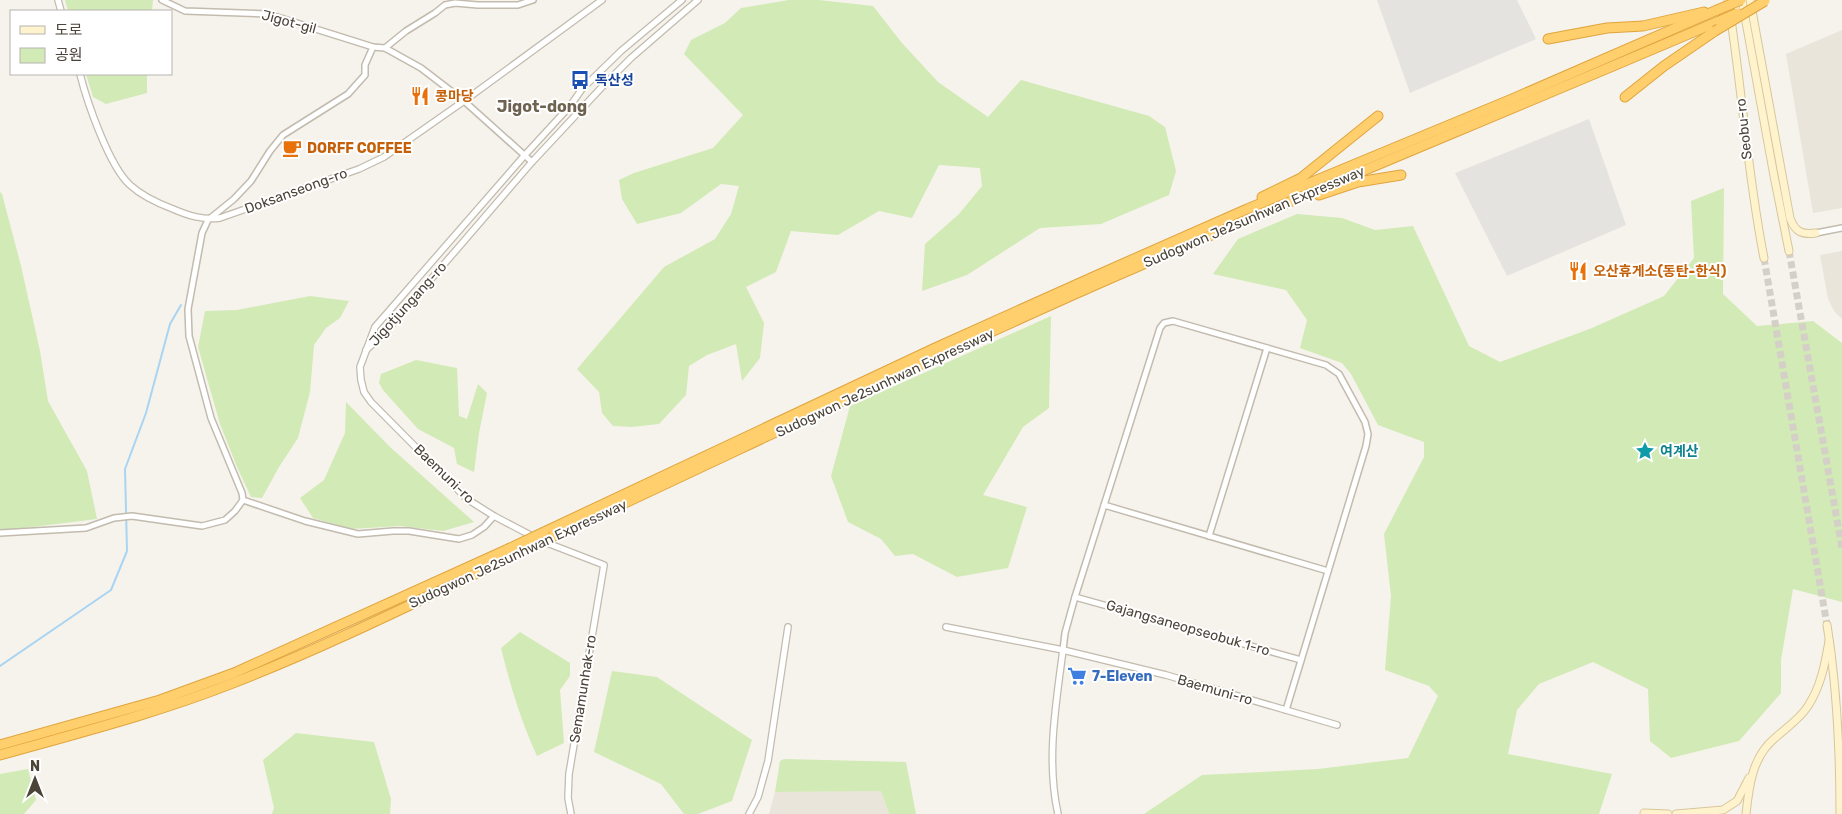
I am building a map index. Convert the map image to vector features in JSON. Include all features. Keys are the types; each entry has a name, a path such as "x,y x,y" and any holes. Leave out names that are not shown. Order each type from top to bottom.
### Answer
{"highway":[{"name":"Sudogwon Je2sunhwan Expressway","path":"0,754 120,722 178,698 510,553 775,423 944,344 1177,240 1742,0"},
{"name":"Sudogwon Je2sunhwan Expressway","path":"548,535 754,444 864,391 1186,246 1766,0"},
{"path":"1625,98 1664,66 1766,0"},
{"path":"1548,39 1600,29 1643,26 1688,14 1717,10"},
{"path":"1177,240 1301,178 1378,116"},
{"path":"1186,246 1209,241 1338,188 1358,182 1401,175"},
{"name":"Sudogwon Je2sunhwan Expressway","path":"0,745 161,704"}],"main road":[{"name":"Seobu-ro","path":"1728,0 1749,171 1764,258"},
{"name":"Seobu-ro","path":"1742,0 1789,251"},
{"path":"1750,0 1790,218 1796,231 1807,234 1816,233"},
{"path":"1827,625 1834,682 1840,777 1840,814"},
{"path":"1676,814 1723,810 1737,801 1764,748 1798,718 1807,707 1820,684 1829,641"},
{"path":"1746,814 1753,768"},
{"path":"1646,814 1668,814"}],"street":[{"name":"Jigot-gil","path":"162,0 185,11 268,14 372,47 385,48 421,68 464,101 532,162"},
{"path":"385,48 406,30 445,5 454,3 518,5 533,0"},
{"name":"Doksanseong-ro","path":"80,75 108,151 116,167 128,183 140,193 158,203 198,219 208,220 220,218 359,169 384,156 464,101 602,0"},
{"name":"Jigotjungang-ro","path":"365,352 375,327 570,106 582,89 621,51 682,0"},
{"name":"Jigotjungang-ro","path":"365,352 383,335 532,162 631,58 698,0"},
{"name":"Doksanseong-ro","path":"208,220 234,199 251,181 270,151 283,135 348,94 365,75 365,65 372,47"},
{"path":"208,220 202,233 188,309 188,329 211,418 244,500"},
{"path":"1816,233 1842,228"},
{"path":"1058,814 1051,756 1065,633 1160,328 1164,323 1173,321 1326,365 1338,374 1366,422 1368,434 1366,446 1286,710"},
{"path":"1208,536 1267,348"},
{"name":"Baemuni-ro","path":"365,352 360,367 364,392 371,402 467,499 494,516 552,546 604,564"},
{"path":"0,533 86,528 121,517 132,516 202,526 225,520 244,500"},
{"path":"244,500 305,521 358,534 409,531 459,539 472,535 484,527 494,516"},
{"path":"1104,505 1328,572"},
{"name":"Semamunhak-ro","path":"570,814 568,798 569,774 604,564"},
{"name":"Gajangsaneopseobuk 1-ro","path":"1075,597 1301,660"},
{"path":"749,814 758,797 768,761 788,627"},
{"name":"Baemuni-ro","path":"946,627 1063,650 1166,675 1337,725"}],"shaded area":[{"path":"1377,0 1517,0 1536,39 1410,93"},
{"path":"1842,30 1842,208 1813,213 1786,54"},
{"path":"1589,119 1626,225 1507,276 1455,173"},
{"path":"1842,251 1842,319 1834,311 1828,299 1820,255"},
{"path":"881,791 889,814 769,814 775,792"}],"green space":[{"path":"65,0 153,0 152,10 68,10"},
{"path":"789,0 819,0 873,6 902,43 938,82 988,117 1021,80 1149,116 1165,127 1176,171 1169,195 1101,224 1040,228 967,275 922,291 925,244 959,214 982,186 980,168 939,165 912,218 879,211 838,235 791,231 776,272 746,287 764,323 760,358 742,381 736,344 707,355 689,366 686,395 659,424 632,427 613,426 602,413 599,392 577,369 664,267 715,239 731,214 739,186 721,184 681,213 637,224 622,199 619,180 634,173 713,148 743,115 684,54 691,40 725,23 741,8"},
{"path":"86,75 147,75 147,93 106,104 93,97"},
{"path":"1724,188 1723,294 1757,326 1813,321 1842,343 1842,602 1793,589 1781,660 1781,693 1739,741 1671,758 1650,741 1648,689 1593,662 1539,684 1517,710 1508,754 1612,774 1599,814 1144,814 1202,775 1318,769 1408,758 1438,696 1429,686 1385,670 1391,596 1384,534 1424,457 1424,442 1378,425 1351,374 1342,363 1300,348 1307,320 1286,290 1213,274 1238,239 1297,214 1342,218 1375,230 1413,226 1469,346 1500,362 1592,328 1664,296 1694,258 1691,201"},
{"path":"0,192 21,266 40,351 48,401 87,471 97,519 0,531"},
{"path":"310,296 349,301 340,318 326,328 314,345 310,392 298,438 262,498 251,497 220,424 198,347 205,311 237,310"},
{"path":"1051,316 1049,408 1023,427 983,495 1027,507 1008,568 957,577 913,554 895,556 881,539 848,522 831,476 850,406"},
{"path":"416,360 457,368 459,416 467,419 478,384 487,393 474,472 457,464 454,448 418,429 379,383 381,374"},
{"path":"346,402 390,447 474,522 443,531 400,526 351,529 313,518 300,498 324,480 345,433"},
{"path":"520,632 570,663 570,676 560,690 564,743 537,756 516,703 501,648"},
{"path":"612,671 657,677 752,740 732,801 698,814 684,814 661,784 594,752"},
{"path":"296,733 374,742 391,799 390,814 272,814 274,808 263,760"},
{"path":"784,759 906,762 916,814 889,814 881,791 775,792 780,761"},
{"path":"28,769 36,800 24,814 0,814 0,774"}],"waterway":[{"path":"0,666 111,590 127,551 125,469 146,413 170,324 181,305"}],"tunnel":[{"path":"1789,251 1842,548"},
{"path":"1764,258 1827,625"}],"place":[{"name":"독산성","path":"580,80"},
{"name":"콩마당","path":"420,96"},
{"name":"DORFF COFFEE","path":"292,148"},
{"name":"오산휴게소(동탄-한식)","path":"1578,271"},
{"name":"여계산","path":"1645,451"},
{"name":"7-Eleven","path":"1077,676"}],"district":[{"name":"Jigot-dong","path":"542,106"}]}
